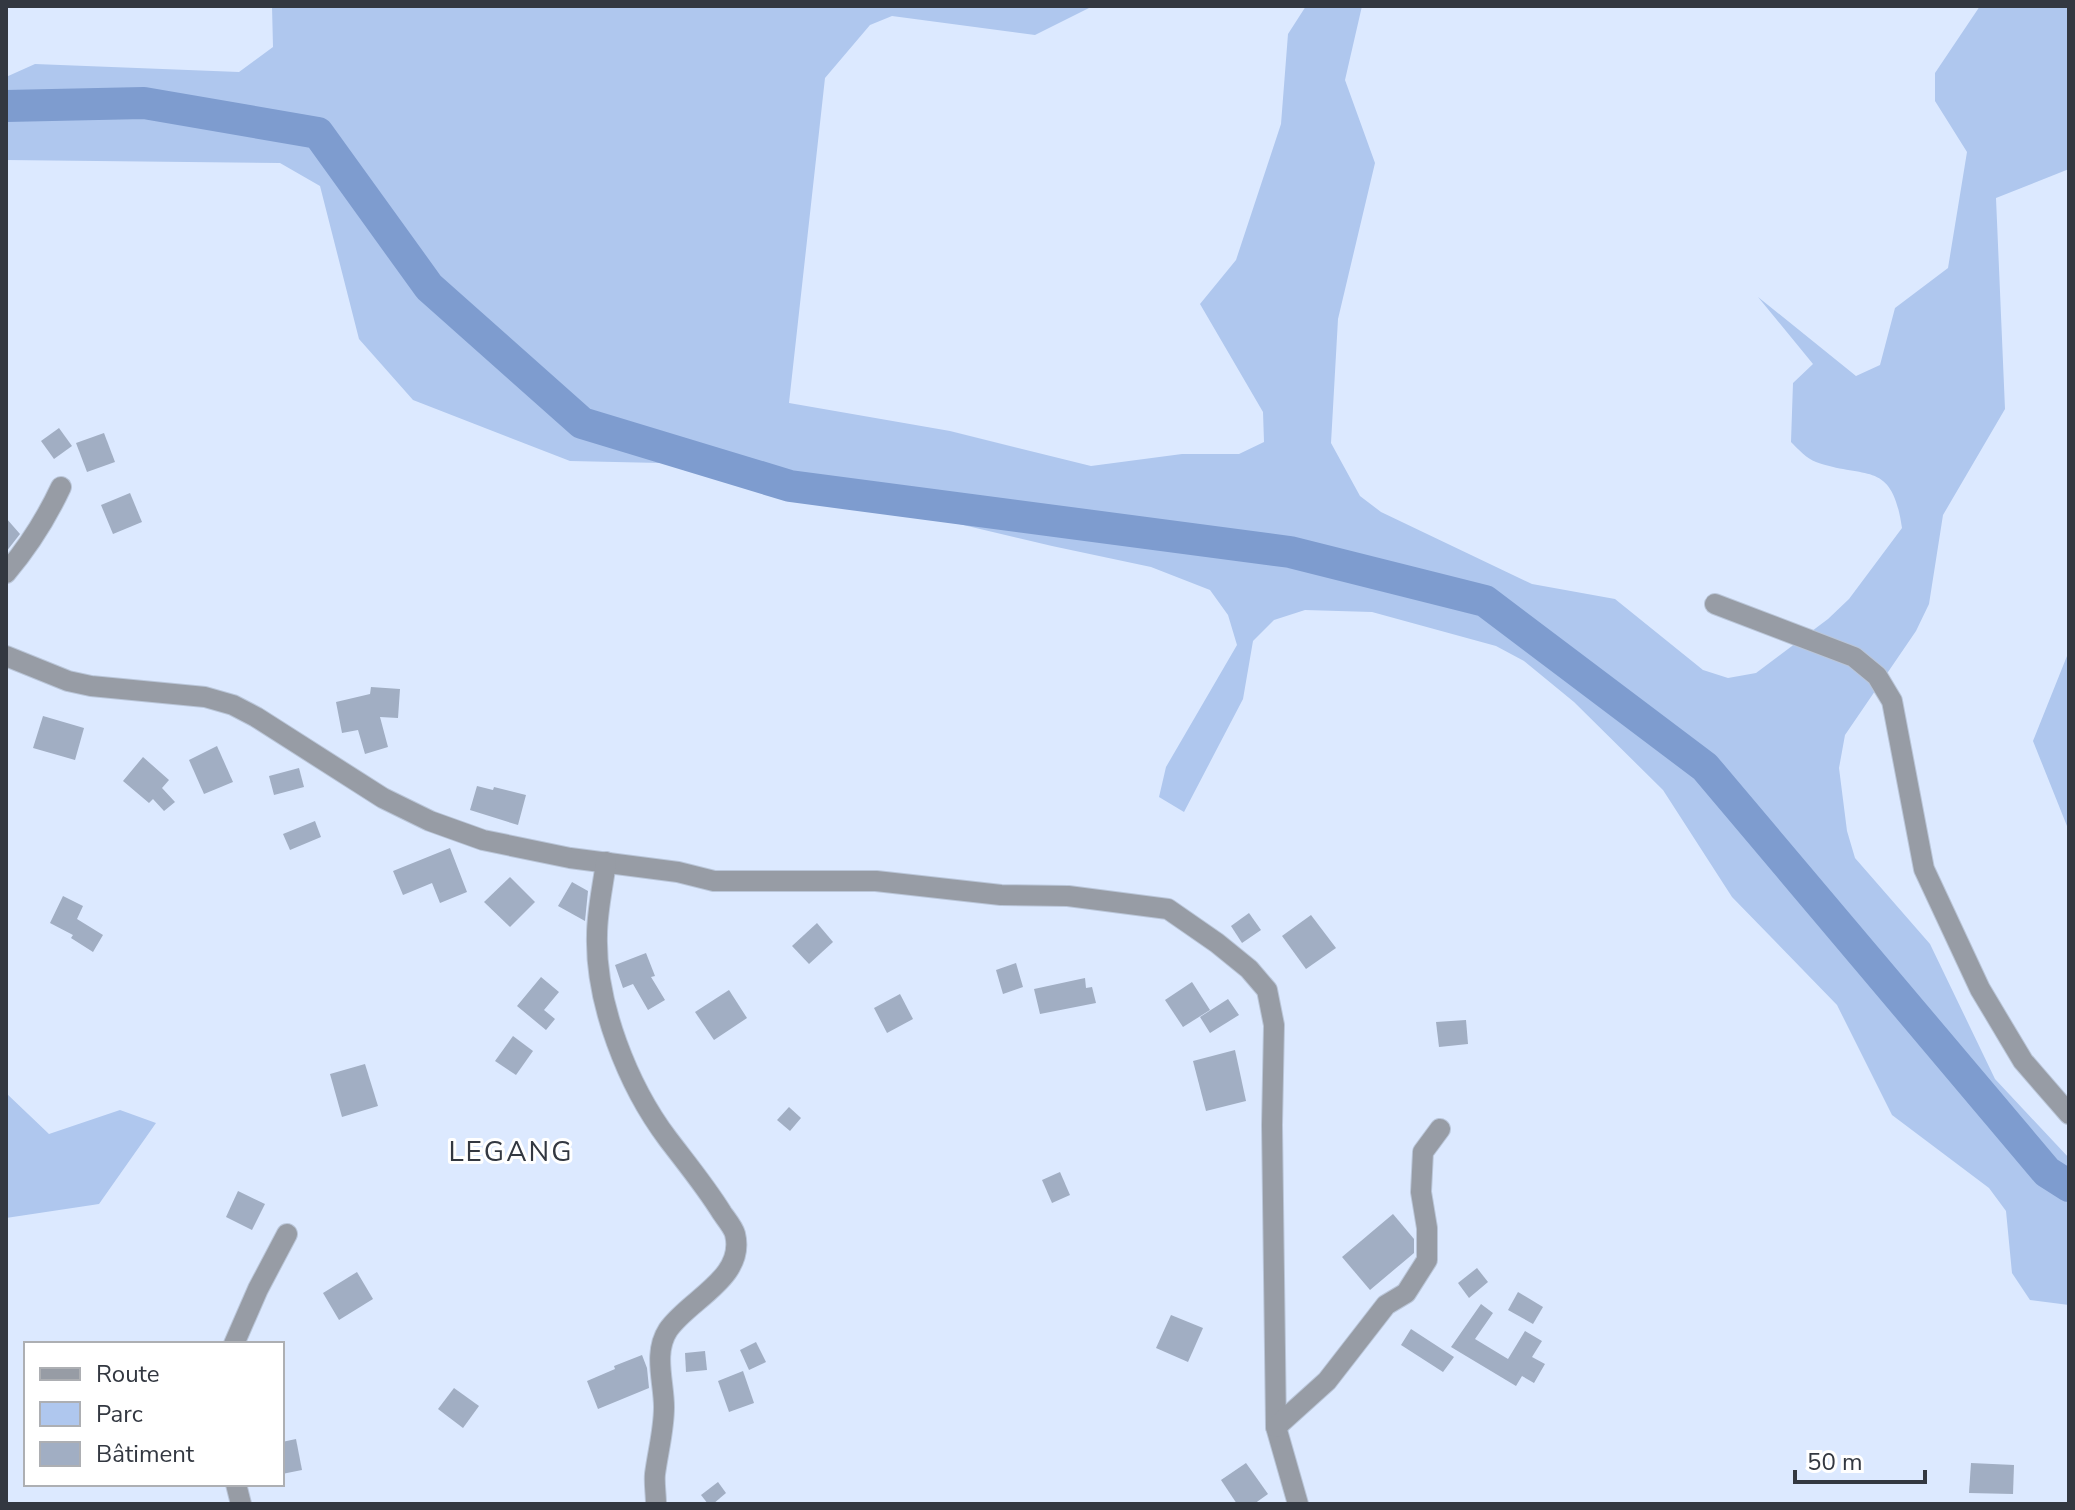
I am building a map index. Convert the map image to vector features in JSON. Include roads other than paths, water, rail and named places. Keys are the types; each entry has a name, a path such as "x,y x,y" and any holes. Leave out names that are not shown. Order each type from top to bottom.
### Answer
{"street":[{"path":"6,573 40,527 61,487"},
{"path":"1715,604 1854,657 1877,676 1892,701 1924,869 1987,1001 2023,1061 2069,1114"},
{"path":"6,656 68,681 135,692 205,697 233,705 383,798 430,821 483,840 570,858 678,872 714,881 876,881 1001,895 1068,896 1168,909 1249,969 1267,990 1274,1025 1276,1427 1298,1504"},
{"path":"606,862 597,935 605,1000 617,1040 634,1088 665,1135 708,1190 735,1233 734,1254 727,1272 668,1329 661,1345 664,1407 655,1476 656,1504"},
{"path":"1276,1427 1327,1381 1386,1305 1406,1293 1427,1260 1427,1228 1421,1192 1423,1152 1440,1129"},
{"path":"235,1342 287,1234"}],"waterway":[{"path":"6,106 144,103 318,133 429,287 582,423 790,486 1290,552 1485,601 1705,767 2047,1172 2069,1186"}],"district":[{"name":"LEGANG","path":"511,1152"}]}
